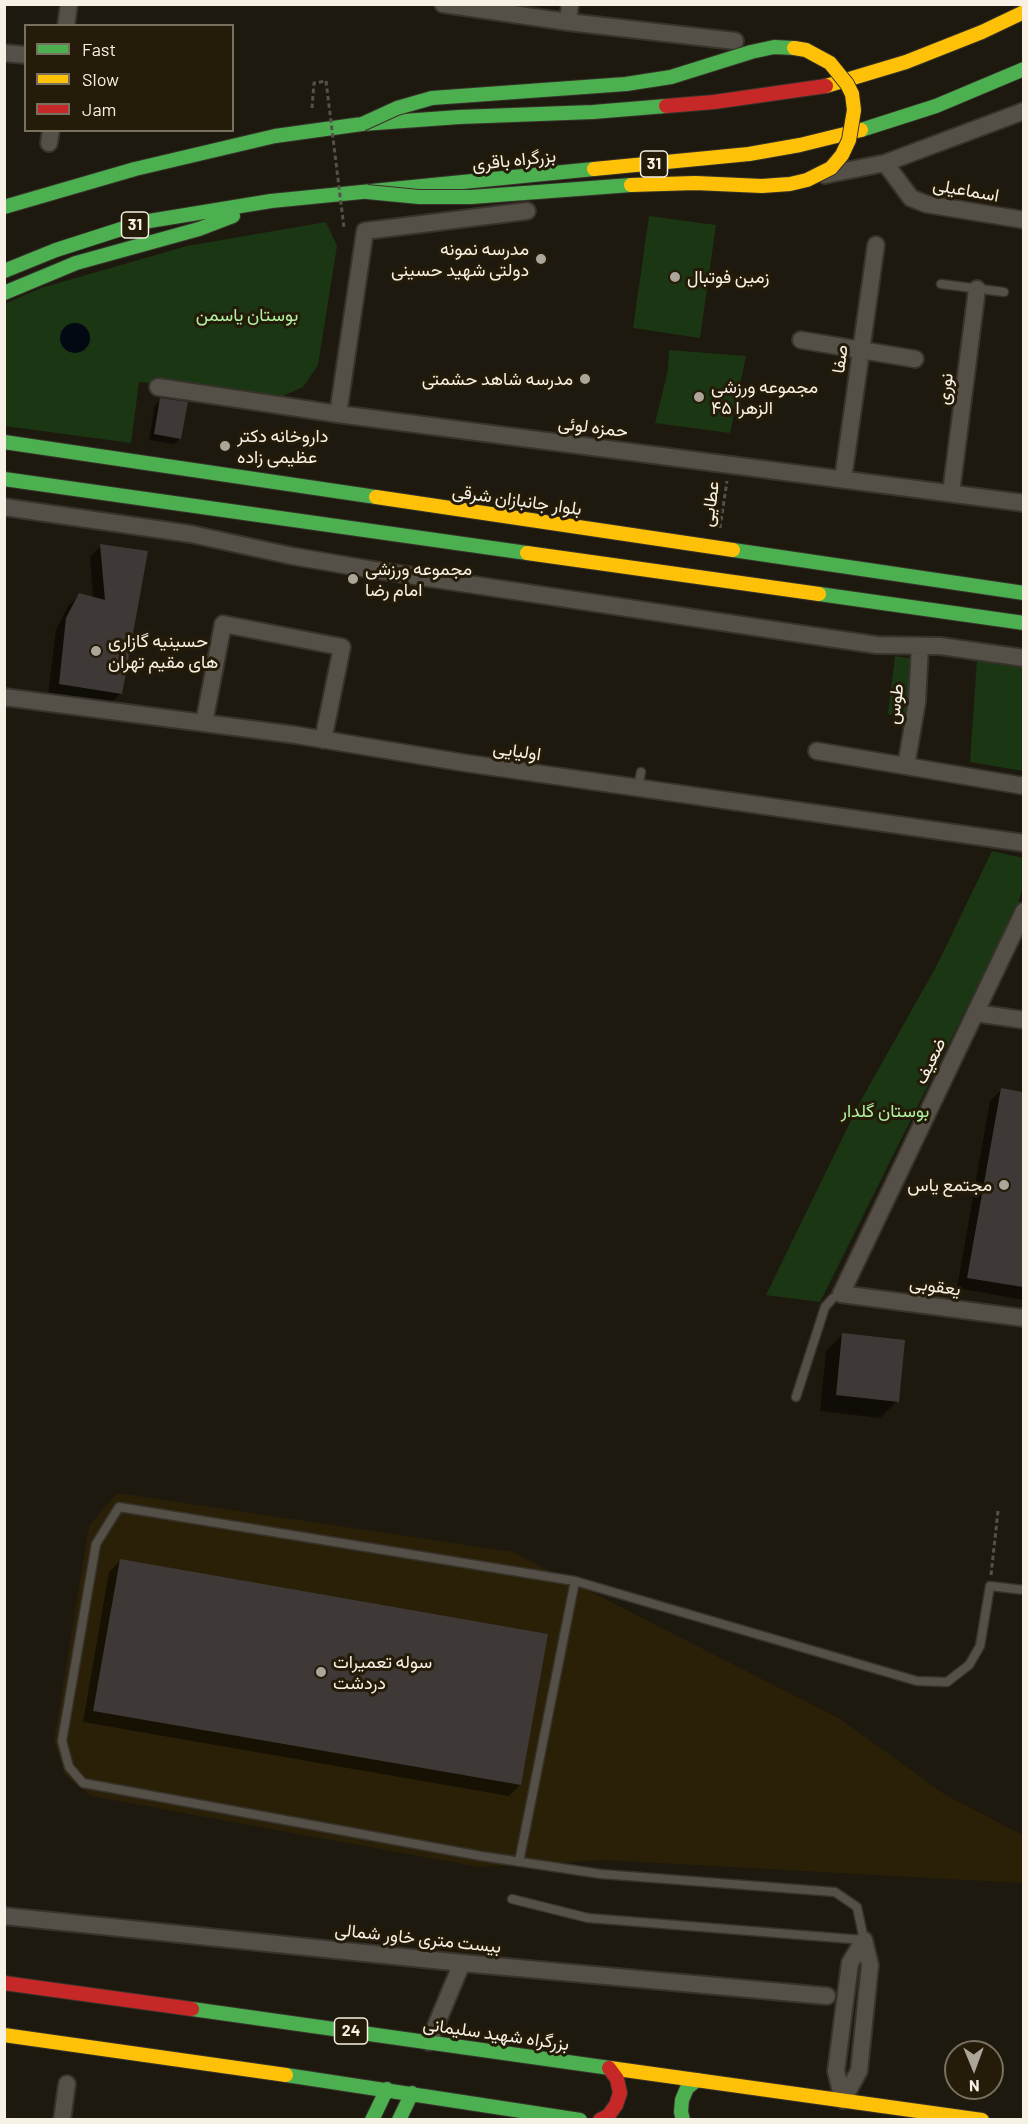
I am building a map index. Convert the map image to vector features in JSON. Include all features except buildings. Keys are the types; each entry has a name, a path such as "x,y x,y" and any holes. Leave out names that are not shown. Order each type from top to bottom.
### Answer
{"main road":[{"path":"4,207 135,168 275,136 362,124 459,117 592,112 714,102 828,86 906,62 982,32 1023,12"},
{"path":"362,124 397,108 432,98 626,84 671,77 774,47 806,50 830,63 847,84 852,94 854,110 854,123 849,140 837,161 820,175 790,184 762,186 695,183 645,184 471,197 419,197 367,192"},
{"name":"بزرگراه باقری","path":"4,271 56,250 143,222 271,201 749,154 800,145 872,127 936,106 1023,69"},
{"path":"4,293 76,263 199,229 271,201"},
{"name":"بلوار جانبازان شرقی","path":"4,442 1023,592"},
{"path":"4,479 1023,623"},
{"name":"بزرگراه شهید سلیمانی","path":"4,1983 982,2120"},
{"path":"4,2035 387,2089 580,2120"},
{"path":"600,2120 608,2116 616,2105 620,2093 617,2079 609,2068"},
{"path":"683,2120 682,2100 687,2088 697,2079"},
{"path":"372,2120 387,2089"},
{"path":"399,2120 412,2093"}],"street":[{"path":"66,24 69,4"},
{"path":"443,4 568,22 735,41"},
{"path":"568,22 570,4"},
{"path":"4,53 24,56"},
{"path":"773,186 885,163 1023,111"},
{"name":"اسماعیلی","path":"885,163 911,198 926,204 1023,220"},
{"path":"338,414 365,231 527,212"},
{"name":"صفا","path":"843,479 876,245"},
{"name":"نوری","path":"951,494 977,289"},
{"path":"801,340 915,359"},
{"name":"حمزه لوئی","path":"158,387 338,414 1023,503"},
{"path":"4,507 191,534 292,556 668,618 877,645 940,646 1023,658"},
{"path":"204,723 223,624 342,647 323,740"},
{"name":"طوس","path":"906,766 917,702 920,646"},
{"name":"اولیایی","path":"4,697 323,740 465,763 639,780 1023,843"},
{"path":"817,751 1023,786"},
{"name":"ضعیف","path":"841,1294 1023,911"},
{"path":"975,1013 1023,1020"},
{"name":"یعقوبی","path":"841,1294 1023,1318"},
{"name":"بیست متری خاور شمالی","path":"4,1916 462,1963 827,1996"},
{"path":"843,2100 859,2071 870,1965 864,1940"},
{"path":"843,2100 836,2072 847,1984 850,1963 864,1940"},
{"path":"429,2042 462,1963"},
{"path":"62,2120 67,2084"}],"lane":[{"path":"941,284 1004,292"},
{"path":"796,1397 825,1307 833,1298 841,1294"},
{"path":"512,1899 588,1918 864,1940 857,1907 836,1892 601,1874 519,1862 83,1783 69,1767 62,1741 96,1544 118,1508 575,1581 917,1681 947,1682 969,1665 980,1646 990,1586 1023,1590"},
{"path":"519,1862 575,1581"}],"path":[{"path":"314,83 326,81 344,228"},
{"name":"عطایی","path":"718,547 729,464"},
{"path":"990,1586 998,1511"}],"shaded area":[{"path":"75,323 86,327 90,338 86,349 75,353 64,349 60,338 64,327"},
{"path":"117,1493 513,1552 840,1719 947,1796 1023,1835 1023,1883 604,1860 479,1867 91,1796 65,1775 54,1741 89,1526"}],"green space":[{"name":"زمین فوتبال","path":"649,216 716,225 700,338 633,328"},
{"name":"بوستان یاسمن","path":"326,222 337,246 318,365 303,387 281,397 139,382 131,443 5,426 4,304 41,288 187,246"},
{"name":"مجموعه ورزشی الزهرا ۴۵","path":"669,350 746,356 730,433 655,423 668,370"},
{"path":"978,644 1023,649 1023,771 970,762"},
{"path":"895,656 914,659 909,719 888,714"},
{"name":"بوستان گلدار","path":"992,851 1023,858 1023,885 1018,905 820,1302 766,1295 860,1102 936,967"}],"traffic: fast":[{"path":"362,124 397,108 432,98 626,84 671,77 774,47 794,48"},
{"path":"861,130 936,106 1024,69"},
{"path":"4,207 135,169 275,136 362,124 666,106"},
{"path":"4,271 56,250 143,222 271,201 594,169"},
{"path":"367,192 419,197 471,197 631,185"},
{"path":"4,293 76,263 199,229 233,216"},
{"path":"4,442 376,497"},
{"path":"4,479 527,553"},
{"path":"733,550 1024,593"},
{"path":"819,594 1024,623"},
{"path":"192,2009 610,2068"},
{"path":"286,2075 580,2120"},
{"path":"683,2120 682,2100 687,2088 697,2080"},
{"path":"372,2120 387,2089"},
{"path":"399,2120 412,2093"}],"traffic: slow":[{"path":"826,86 906,62 982,32 1024,12"},
{"path":"631,185 695,183 762,186 790,184 807,180 831,168 842,155 849,140 854,110 852,94 830,63 806,50 794,48"},
{"path":"594,169 749,154 800,145 861,130"},
{"path":"376,497 733,550"},
{"path":"527,553 819,594"},
{"path":"4,2035 286,2075"},
{"path":"610,2068 982,2120"}],"traffic: jam":[{"path":"666,106 714,102 826,86"},
{"path":"4,1983 192,2009"},
{"path":"600,2120 608,2116 616,2105 620,2093 617,2079 609,2068"}],"place":[{"name":"مدرسه نمونه دولتی شهید حسینی","path":"541,259"},
{"name":"زمین فوتبال","path":"675,277"},
{"name":"مدرسه شاهد حشمتی","path":"585,379"},
{"name":"مجموعه ورزشی الزهرا ۴۵","path":"699,397"},
{"name":"داروخانه دکتر عظیمی زاده","path":"225,446"},
{"name":"مجموعه ورزشی امام رضا","path":"353,579"},
{"name":"حسینیه گازاری های مقیم تهران","path":"96,651"},
{"name":"مجتمع یاس","path":"1004,1185"},
{"name":"سوله تعمیرات دردشت","path":"321,1672"}]}
